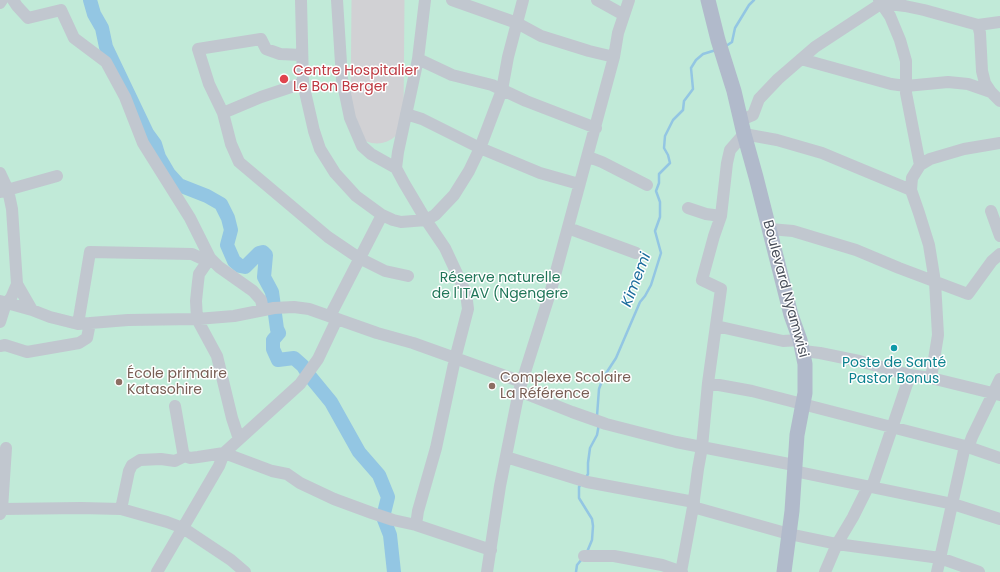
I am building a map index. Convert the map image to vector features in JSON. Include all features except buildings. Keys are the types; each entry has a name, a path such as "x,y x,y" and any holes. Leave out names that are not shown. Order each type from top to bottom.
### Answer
{"main road":[{"name":"Boulevard Nyamwisi","path":"708,0 770,229 791,315 801,345 805,375 804,404 797,436 789,534 784,572"}],"street":[{"path":"13,0 28,18 61,10 74,38 106,62 128,102 143,143 190,218 208,259"},
{"path":"301,0 303,83 314,131 326,160 356,196 382,215 401,222 426,220 435,215 454,195 469,171 480,148 502,90 516,22 523,0"},
{"path":"337,0 342,79 350,118 362,146 371,154 396,168 426,220 445,248 462,284 467,300 466,318 455,359 436,448 418,511 416,525"},
{"path":"396,168 398,152 418,59 425,0"},
{"path":"452,0 516,22 541,36 614,57"},
{"path":"597,0 624,15"},
{"path":"487,572 500,486 521,386 551,290 579,184 596,128 614,57 618,33 629,0"},
{"path":"881,2 895,28 906,62 906,93 920,165"},
{"path":"584,556 614,556 662,565 681,572 694,504 721,289 702,280 721,216 730,150 742,127 753,116 759,99 815,47 881,2 924,10 978,25 1000,22"},
{"path":"978,25 980,33 982,71 985,83 991,92 1000,100"},
{"path":"302,54 280,54 266,49 261,39 198,49 209,84 223,113 231,144 239,162 328,237 359,258 385,271 408,276"},
{"path":"418,59 452,75 492,85 526,101 596,128"},
{"path":"801,59 891,84 906,86 948,82 962,83 991,92"},
{"path":"223,113 261,97 303,83"},
{"path":"406,114 422,119 480,148 540,173 579,184"},
{"path":"742,127 777,140 822,153 911,190"},
{"path":"931,378 938,335 935,282 929,245 911,190 912,178 920,165 930,159 964,149 1000,143"},
{"path":"587,158 594,159 647,186"},
{"path":"0,173 4,191 12,209 17,284 32,310"},
{"path":"4,191 57,176"},
{"path":"688,208 706,214 721,216"},
{"path":"992,211 1000,236"},
{"path":"157,572 219,466 224,453 300,384 311,369 326,345 333,318 359,258 382,215"},
{"path":"568,228 636,253"},
{"path":"770,229 793,230 856,250 968,294 992,262 1000,254"},
{"path":"78,324 90,252 192,254 208,259 253,291 261,300 265,309"},
{"path":"208,259 199,274 196,319 217,356 232,418 239,439"},
{"path":"3,302 11,298 17,284"},
{"path":"3,302 78,324 128,320 196,319 234,316 284,306 309,309 377,333 413,343 455,359 521,386 598,421 676,442 794,468 870,487 953,504 1000,519"},
{"path":"0,322 3,302"},
{"path":"0,346 5,345 27,352 79,343 87,338 90,323"},
{"path":"716,326 801,345 820,353 859,361 910,375 931,378 996,394"},
{"path":"825,572 837,544 870,487 910,375"},
{"path":"937,572 967,447 996,394 1000,379"},
{"path":"708,383 752,391 804,404 967,447 1000,458"},
{"path":"175,406 185,456"},
{"path":"6,448 1,512 81,508 122,509 183,528 231,560 245,572"},
{"path":"122,509 129,471 132,465 140,460 161,459 175,461 185,456 190,458 198,458 224,453 265,468 287,474 300,483 334,499 372,513 393,520 416,525 491,550"},
{"path":"506,457 583,481 694,504 789,534 837,544 940,558 979,572"}],"green space":[{"name":"Réserve naturelle de l'ITAV (Ngengere","path":"0,0 1000,0 1000,572 0,572"}],"waterway":[{"path":"90,0 94,14 102,28 106,47 147,133 155,144 159,157 169,174 179,185 207,196 221,204 228,218 231,230 227,245 234,261 240,266 245,267 259,253 263,252 266,255 264,277 272,292 277,329 279,333 273,340 273,349 278,360 294,358 303,366 331,402 359,452 379,475 388,497 383,517 390,535 394,572"},
{"name":"Kimemi","path":"726,46 732,42 735,28 749,5 754,0"},
{"name":"Kimemi","path":"597,416 599,389 603,378 616,358 640,302 651,285 661,253 655,231 660,217 660,202 656,191 659,183 659,174 670,163 664,148 665,136 673,120 683,110 684,101 693,89 691,68 696,60 703,54 716,50"},
{"name":"Kimemi","path":"585,479 588,474 590,448 597,435 599,424"},
{"name":"Kimemi","path":"581,484 579,487 579,498 592,519 593,526 592,540 587,552"},
{"name":"Kimemi","path":"576,572 577,565 582,559"}],"runway":[{"path":"377,117 378,0"}],"place":[{"name":"Centre Hospitalier Le Bon Berger","path":"284,79"},
{"name":"Poste de Santé Pastor Bonus","path":"894,348"},
{"name":"École primaire Katasohire","path":"119,382"},
{"name":"Complexe Scolaire La Référence","path":"492,386"}]}
